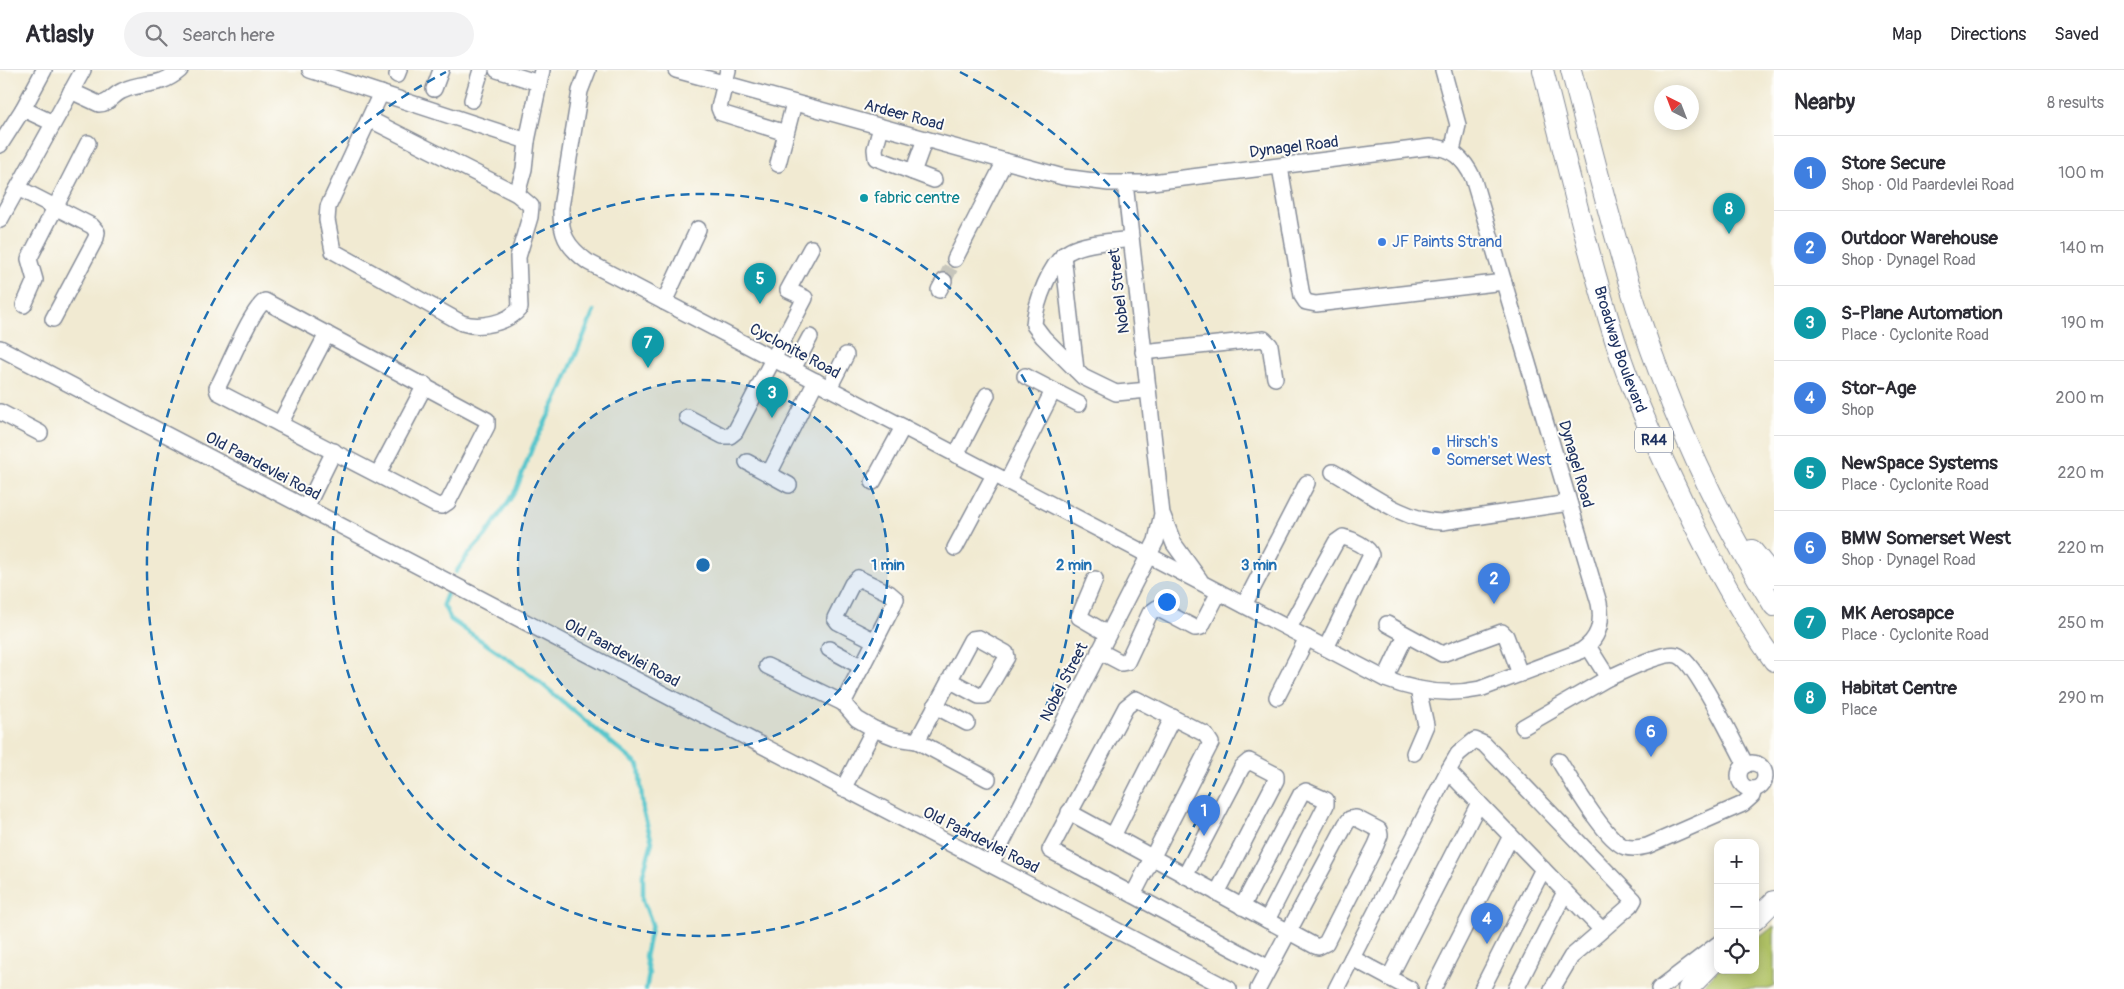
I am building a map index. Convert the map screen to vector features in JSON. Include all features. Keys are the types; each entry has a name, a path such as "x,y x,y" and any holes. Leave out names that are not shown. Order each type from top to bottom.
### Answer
{"main road":[{"name":"Broadway Boulevard","path":"1543,70 1589,253 1616,342 1654,441 1697,533 1730,593 1774,661"},
{"name":"Broadway Boulevard","path":"1571,70 1629,284 1652,353 1683,434 1730,530 1774,606"},
{"path":"1730,530 1761,559 1774,577"},
{"path":"1759,916 1774,901"},
{"path":"1688,989 1714,962"}],"street":[{"path":"0,145 23,110 44,70"},
{"path":"0,220 83,70"},
{"path":"71,91 99,104 103,104 124,89 164,82 180,70"},
{"path":"310,70 527,141"},
{"path":"434,88 440,70"},
{"path":"472,100 481,70"},
{"path":"497,70 540,77 527,141 524,169 517,194"},
{"name":"Cyclonite Road","path":"588,70 580,91 561,207 560,223 564,238 574,252 588,262 1148,556"},
{"name":"Ardeer Road","path":"676,70 727,77 794,103 1063,177 1125,184"},
{"path":"1443,70 1458,125 1452,151"},
{"path":"727,77 719,108 720,113 786,133"},
{"path":"369,119 517,194 527,201 532,211 518,258 520,308 504,320 474,326 462,323 338,256 332,249 326,215 328,207 369,119 381,94"},
{"path":"778,164 794,103"},
{"path":"23,110 53,123"},
{"path":"881,127 875,150 876,158 934,180"},
{"path":"913,172 925,139"},
{"path":"24,305 35,280 29,259 88,142"},
{"name":"Dynagel Road","path":"1125,184 1280,167 1430,147 1441,147 1452,151 1468,167 1473,178 1601,613 1598,632 1588,646"},
{"path":"955,258 1005,161"},
{"path":"1280,167 1302,296 1308,303 1326,303 1504,282"},
{"name":"Nobel Street","path":"1125,184 1162,514 1174,544 1201,582"},
{"path":"18,188 92,226 97,232 96,238 53,319"},
{"path":"664,302 698,230"},
{"path":"1130,238 1074,249 1064,255 1057,262 1045,284 1037,307 1034,325 1042,337 1083,377 1111,391 1121,393 1148,390"},
{"path":"687,417 723,436 733,434 805,298 788,290 811,248"},
{"path":"1064,255 1076,370"},
{"path":"265,301 425,385 487,420 487,426 469,463 448,502 442,506 436,505 217,390 250,321 265,301"},
{"path":"280,424 327,334"},
{"path":"793,369 810,336"},
{"path":"1143,352 1264,338 1270,345 1275,378"},
{"name":"Old Paardevlei Road","path":"2,354 306,508 990,864 1220,987"},
{"path":"769,474 822,385 846,355"},
{"path":"1025,376 1079,404"},
{"path":"378,474 425,385"},
{"path":"955,548 1000,479 1053,391"},
{"path":"956,455 987,394"},
{"path":"0,412 40,433"},
{"path":"873,482 903,427"},
{"path":"306,508 334,451"},
{"path":"747,462 789,485"},
{"path":"1333,472 1406,514 1428,522 1442,522 1569,504"},
{"path":"1244,605 1307,483"},
{"name":"Nobel Street","path":"990,864 1148,556 1159,533 1162,514"},
{"path":"1289,628 1336,542 1343,537 1348,539 1370,551 1371,555 1326,648"},
{"path":"1148,556 1385,679 1418,689 1468,691 1520,674 1588,646 1608,678"},
{"path":"1095,579 1079,617 1108,634"},
{"path":"1099,652 1123,663 1127,662 1150,613 1157,608 1195,628 1201,627 1219,592"},
{"path":"1387,624 1442,654 1502,632 1506,636 1520,674"},
{"path":"1385,679 1406,635"},
{"path":"1277,696 1307,638"},
{"path":"843,703 875,641"},
{"path":"829,649 862,667"},
{"path":"1523,727 1608,678 1662,656 1677,655 1684,658 1696,673 1746,765 1739,773 1741,783 1749,789 1754,789 1752,796 1743,804 1647,846 1634,849 1623,846 1605,829 1559,762"},
{"path":"767,666 843,703 857,719 874,729 897,738 917,741 988,780"},
{"path":"917,741 949,680"},
{"path":"1414,752 1426,725 1418,689"},
{"path":"1133,895 1211,743 1205,734 1136,699 1129,703 1050,847 1051,852 1269,968"},
{"path":"935,706 968,723"},
{"path":"1113,836 1173,717"},
{"path":"843,789 874,729"},
{"path":"1336,989 1448,771 1464,748 1475,740 1479,740 1632,897 1633,902 1571,957 1552,989"},
{"path":"1185,876 1242,767 1249,761 1272,772 1276,775 1276,780 1217,893"},
{"path":"1448,771 1602,930"},
{"path":"1242,907 1301,794 1306,791 1326,800 1326,806 1267,920"},
{"path":"1389,978 1479,803"},
{"path":"1069,812 1242,907 1289,932 1318,947 1326,943 1376,845 1380,835 1378,830 1356,818 1348,821 1289,932 1258,989"},
{"path":"1433,989 1511,836"},
{"path":"1482,989 1543,869"},
{"path":"1516,989 1565,892"},
{"path":"1759,912 1774,901"},
{"path":"1659,989 1714,947"},
{"path":"1352,958 1410,989"}],"green space":[{"path":"1774,926 1774,986 1769,989 1700,989 1714,974 1759,974 1759,938"}],"waterway":[{"path":"456,572 467,556 486,535 516,490 533,446 559,395 594,311"},
{"path":"447,594 443,604 451,620 530,674 639,766 643,811 652,842 643,874 643,900 652,924 645,957 649,974 646,989"}],"tunnel":[{"path":"944,281 955,259"}],"place":[{"name":"fabric centre","path":"864,198"},
{"name":"Habitat Centre","path":"1729,234"},
{"name":"JF Paints Strand","path":"1382,242"},
{"name":"NewSpace Systems","path":"760,304"},
{"name":"MK Aerosapce","path":"648,368"},
{"name":"S-Plane Automation","path":"772,418"},
{"name":"Hirsch's Somerset West","path":"1436,451"},
{"name":"Outdoor Warehouse","path":"1494,604"},
{"name":"BMW Somerset West","path":"1651,757"},
{"name":"Store Secure","path":"1204,836"},
{"name":"Stor-Age","path":"1487,944"}]}
